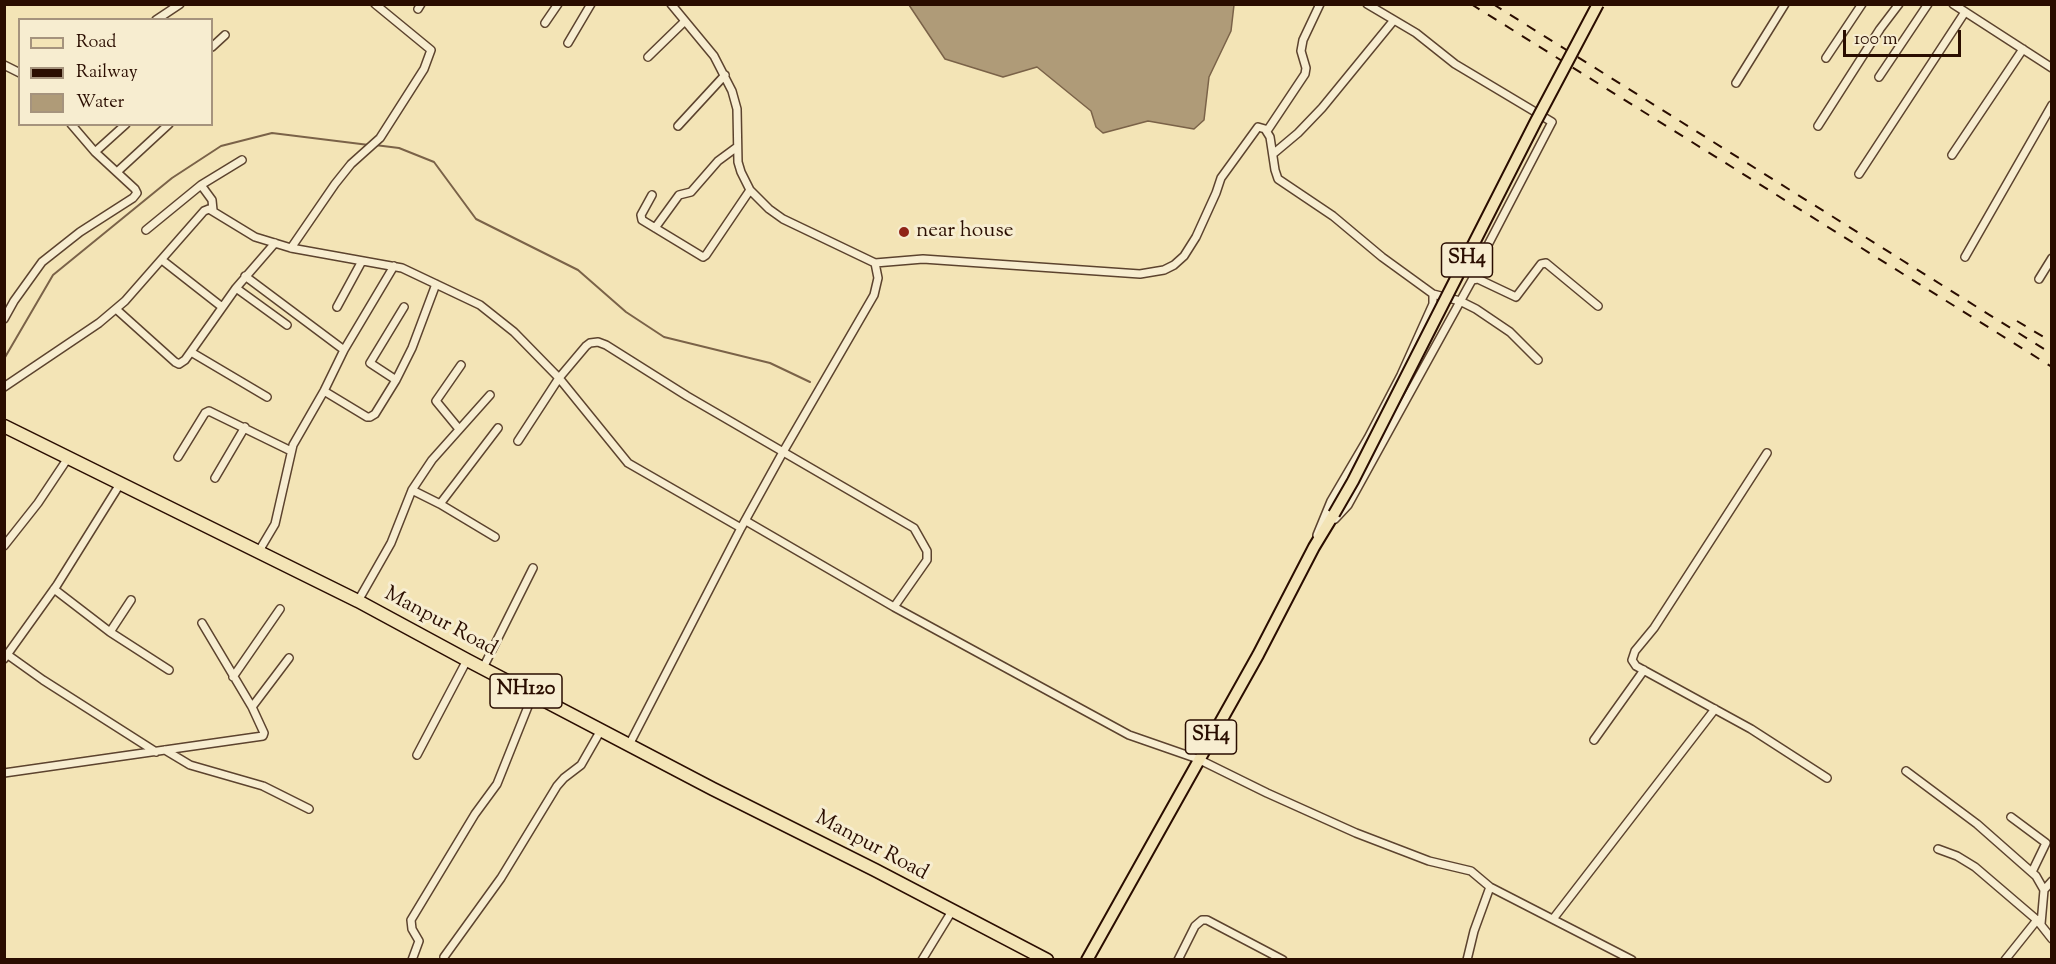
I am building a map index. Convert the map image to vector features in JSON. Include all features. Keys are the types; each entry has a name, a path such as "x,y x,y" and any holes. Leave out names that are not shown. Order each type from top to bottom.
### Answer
{"highway":[{"name":"Manpur Road","path":"4,426 358,601 629,745 952,911 1030,956 1047,960"}],"main road":[{"name":"SH4","path":"1087,960 1258,655 1314,547 1359,471 1535,123 1598,4"}],"street":[{"path":"159,18 180,4"},
{"path":"291,248 351,164 380,138 424,69 431,50 375,4"},
{"path":"545,23 558,4"},
{"path":"568,43 591,4"},
{"path":"671,4 714,56 732,91 737,109 736,147 741,172 750,190 759,201 783,219 875,263 923,259 1140,274 1164,270 1184,256 1196,237 1221,178 1258,127 1267,131 1270,137 1276,175 1281,182 1333,216 1382,257 1433,294 1460,301 1500,325 1538,360"},
{"path":"1267,131 1305,74 1306,68 1301,51 1303,40 1320,4"},
{"path":"1331,520 1348,505 1472,280 1477,266 1552,122 1455,64 1426,40 1368,4"},
{"path":"1736,83 1785,4"},
{"path":"1826,58 1862,4"},
{"path":"1818,126 1880,29 1899,4"},
{"path":"1879,77 1928,4"},
{"path":"1953,4 2052,68"},
{"path":"1859,174 1965,12"},
{"path":"1273,154 1298,133 1322,108 1394,20"},
{"path":"648,57 685,21"},
{"path":"213,46 225,35"},
{"path":"1953,155 2023,50"},
{"path":"4,65 18,72"},
{"path":"678,126 725,75"},
{"path":"1965,256 2052,105"},
{"path":"4,319 42,262 80,232 133,198 136,193 135,189 95,152 73,126"},
{"path":"95,152 124,126"},
{"path":"117,172 167,126"},
{"path":"655,228 680,194 691,192 718,161 736,147"},
{"path":"146,230 201,185 242,160"},
{"path":"201,185 212,200 213,210"},
{"path":"652,195 641,217 642,220 699,256 704,256 750,190"},
{"path":"4,387 116,309 204,211 209,209 255,237 291,248 394,266 480,305 514,332 559,378 628,463 638,471 741,528"},
{"path":"116,309 175,362 182,362 245,276 275,243"},
{"path":"2039,279 2052,258"},
{"path":"162,260 222,307"},
{"path":"337,307 362,261"},
{"path":"629,745 741,528 874,295 878,278 875,263"},
{"path":"1472,280 1476,279 1516,297 1540,266 1546,263 1598,306"},
{"path":"259,551 275,524 291,451 344,350 394,266"},
{"path":"245,276 344,350"},
{"path":"324,391 370,417 375,414 396,380 421,327 436,284"},
{"path":"236,288 287,325"},
{"path":"1314,547 1319,528 1331,501 1401,375 1433,304 1433,294"},
{"path":"396,380 370,363 404,307"},
{"path":"518,441 559,378 586,345 598,342 606,345 914,528 927,551 927,560 894,607"},
{"path":"191,352 267,397"},
{"path":"459,429 436,400 461,365"},
{"path":"358,601 391,543 412,490 432,460 490,394"},
{"path":"178,456 206,411 245,427 291,451"},
{"path":"215,478 245,427"},
{"path":"440,504 498,428"},
{"path":"1767,453 1657,623 1633,655 1632,662 1751,729 1827,778"},
{"path":"4,546 38,503 68,458"},
{"path":"120,484 54,589 6,657 156,752"},
{"path":"412,490 495,537"},
{"path":"746,521 894,607 1129,735 1198,759 1356,833 1429,861 1471,871 1490,887 1632,960"},
{"path":"483,668 533,568"},
{"path":"54,589 110,632 170,670"},
{"path":"110,632 131,600"},
{"path":"233,677 280,609"},
{"path":"4,772 262,737 264,733 252,707 202,623"},
{"path":"252,707 289,658"},
{"path":"417,755 467,660"},
{"path":"1594,740 1644,670"},
{"path":"412,960 419,941 412,929 411,921 475,814 497,784 533,694"},
{"path":"1553,919 1714,709"},
{"path":"444,957 501,878 557,786 581,765 601,730"},
{"path":"165,750 190,765 263,786 309,809"},
{"path":"1906,771 1977,824 2041,882 2044,890 2039,922 2005,960"},
{"path":"2011,817 2046,843 2032,872"},
{"path":"1938,849 1957,856 1975,867 2039,922 2052,939"},
{"path":"2044,890 2052,881"},
{"path":"1467,960 1474,931 1490,887"},
{"path":"922,960 952,911"},
{"path":"1178,960 1196,926 1202,920 1207,920 1283,960"}],"water":[{"path":"909,5 1234,5 1231,31 1209,77 1204,120 1194,129 1148,121 1103,133 1096,127 1091,111 1037,67 1003,77 945,59"}],"waterway":[{"path":"4,359 53,275 172,178 221,146 272,133 369,145"},
{"path":"375,145 399,148 434,162 476,219 578,270 626,312 664,337 770,363 810,382"}],"railway":[{"path":"1471,4 2052,367"},
{"path":"1493,4 2052,354"},
{"path":"2017,321 2052,342"}],"place":[{"name":"near house","path":"904,232"}]}
